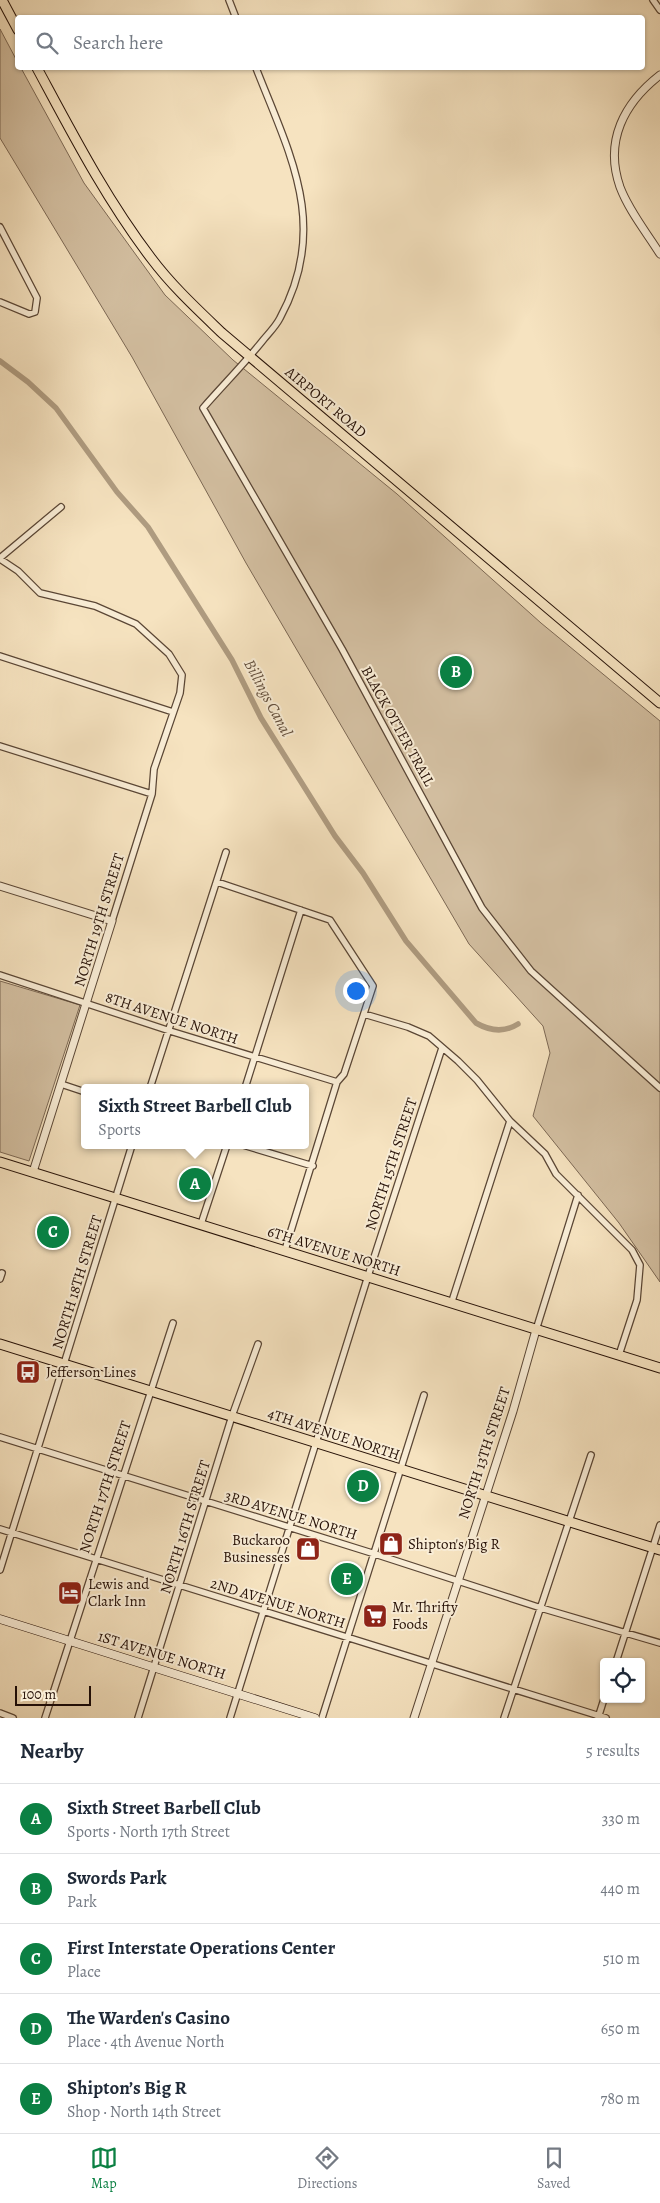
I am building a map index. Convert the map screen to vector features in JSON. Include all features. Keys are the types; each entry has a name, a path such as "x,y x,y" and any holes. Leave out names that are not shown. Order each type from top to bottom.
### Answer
{"main road":[{"path":"2,0 15,24"},
{"name":"AIRPORT ROAD","path":"39,70 81,152 106,193 151,259 190,302 222,333 660,703"},
{"name":"6TH AVENUE NORTH","path":"0,1162 452,1301 536,1330 660,1368"},
{"name":"4TH AVENUE NORTH","path":"0,1344 570,1524 656,1549"},
{"name":"1ST AVENUE NORTH","path":"0,1619 316,1718"}],"street":[{"path":"229,0 235,15"},
{"path":"653,0 660,10"},
{"path":"250,356 280,319 302,262 305,234 302,198 289,152 257,70"},
{"path":"660,75 634,98 625,113 616,143 615,163 621,188 660,254"},
{"path":"0,227 37,298 38,306 35,312 29,314 0,302"},
{"name":"BLACK OTTER TRAIL","path":"250,356 203,408 342,649 482,908 531,971 660,1088"},
{"path":"0,558 61,507"},
{"name":"NORTH 19TH STREET","path":"0,558 18,571 40,592 95,606 136,624 170,654 182,675 180,693 154,769 152,794 88,1003 33,1172"},
{"path":"0,656 173,712"},
{"path":"0,746 152,794"},
{"path":"151,1084 226,852"},
{"path":"217,882 330,920 372,986 344,1074 337,1082 313,1166 285,1250"},
{"path":"0,886 112,921"},
{"path":"246,1084 301,910"},
{"name":"8TH AVENUE NORTH","path":"0,975 255,1058 337,1082"},
{"path":"364,1014 408,1027 429,1036 477,1080 510,1121 545,1154 556,1174 632,1250 640,1265 637,1300 619,1355"},
{"name":"NORTH 15TH STREET","path":"230,1718 265,1611 368,1276 442,1048"},
{"path":"61,1084 81,1091"},
{"path":"452,1301 510,1121"},
{"name":"NORTH 18TH STREET","path":"0,1570 131,1149"},
{"path":"201,1224 226,1149"},
{"path":"256,1149 313,1166"},
{"name":"NORTH 13TH STREET","path":"414,1718 513,1411 578,1195"},
{"name":"NORTH 17TH STREET","path":"45,1718 94,1559 173,1322"},
{"name":"NORTH 16TH STREET","path":"138,1718 232,1416 258,1344"},
{"path":"322,1718 424,1395"},
{"name":"3RD AVENUE NORTH","path":"0,1437 541,1608 660,1643"},
{"path":"504,1718 570,1524 591,1455"},
{"path":"617,1658 656,1549 660,1525"},
{"name":"2ND AVENUE NORTH","path":"0,1529 606,1718"},
{"path":"598,1717 603,1703"},
{"path":"0,1713 13,1718"}],"shaded area":[{"path":"0,29 15,57 15,70 22,70 84,183 165,295 233,360 397,494 541,623 660,721 660,1282 619,1223 533,1116 550,1053 543,1026 469,944 246,563 132,357 0,138"},
{"path":"0,981 80,1005 29,1161 0,1152"}],"waterway":[{"name":"Billings Canal","path":"0,361 28,382 56,408 117,492 148,527 232,660 261,718 335,836 363,873 406,941 476,1023 486,1028 497,1030 508,1029 518,1024"}],"place":[{"name":"Swords Park","path":"456,672"},
{"name":"Sixth Street Barbell Club","path":"195,1184"},
{"name":"First Interstate Operations Center","path":"53,1232"},
{"name":"Jefferson Lines","path":"28,1372"},
{"name":"The Warden's Casino","path":"363,1486"},
{"name":"Shipton's Big R","path":"391,1544"},
{"name":"Buckaroo Businesses","path":"308,1549"},
{"name":"Shipton’s Big R","path":"347,1579"},
{"name":"Lewis and Clark Inn","path":"70,1593"},
{"name":"Mr. Thrifty Foods","path":"375,1616"}]}
